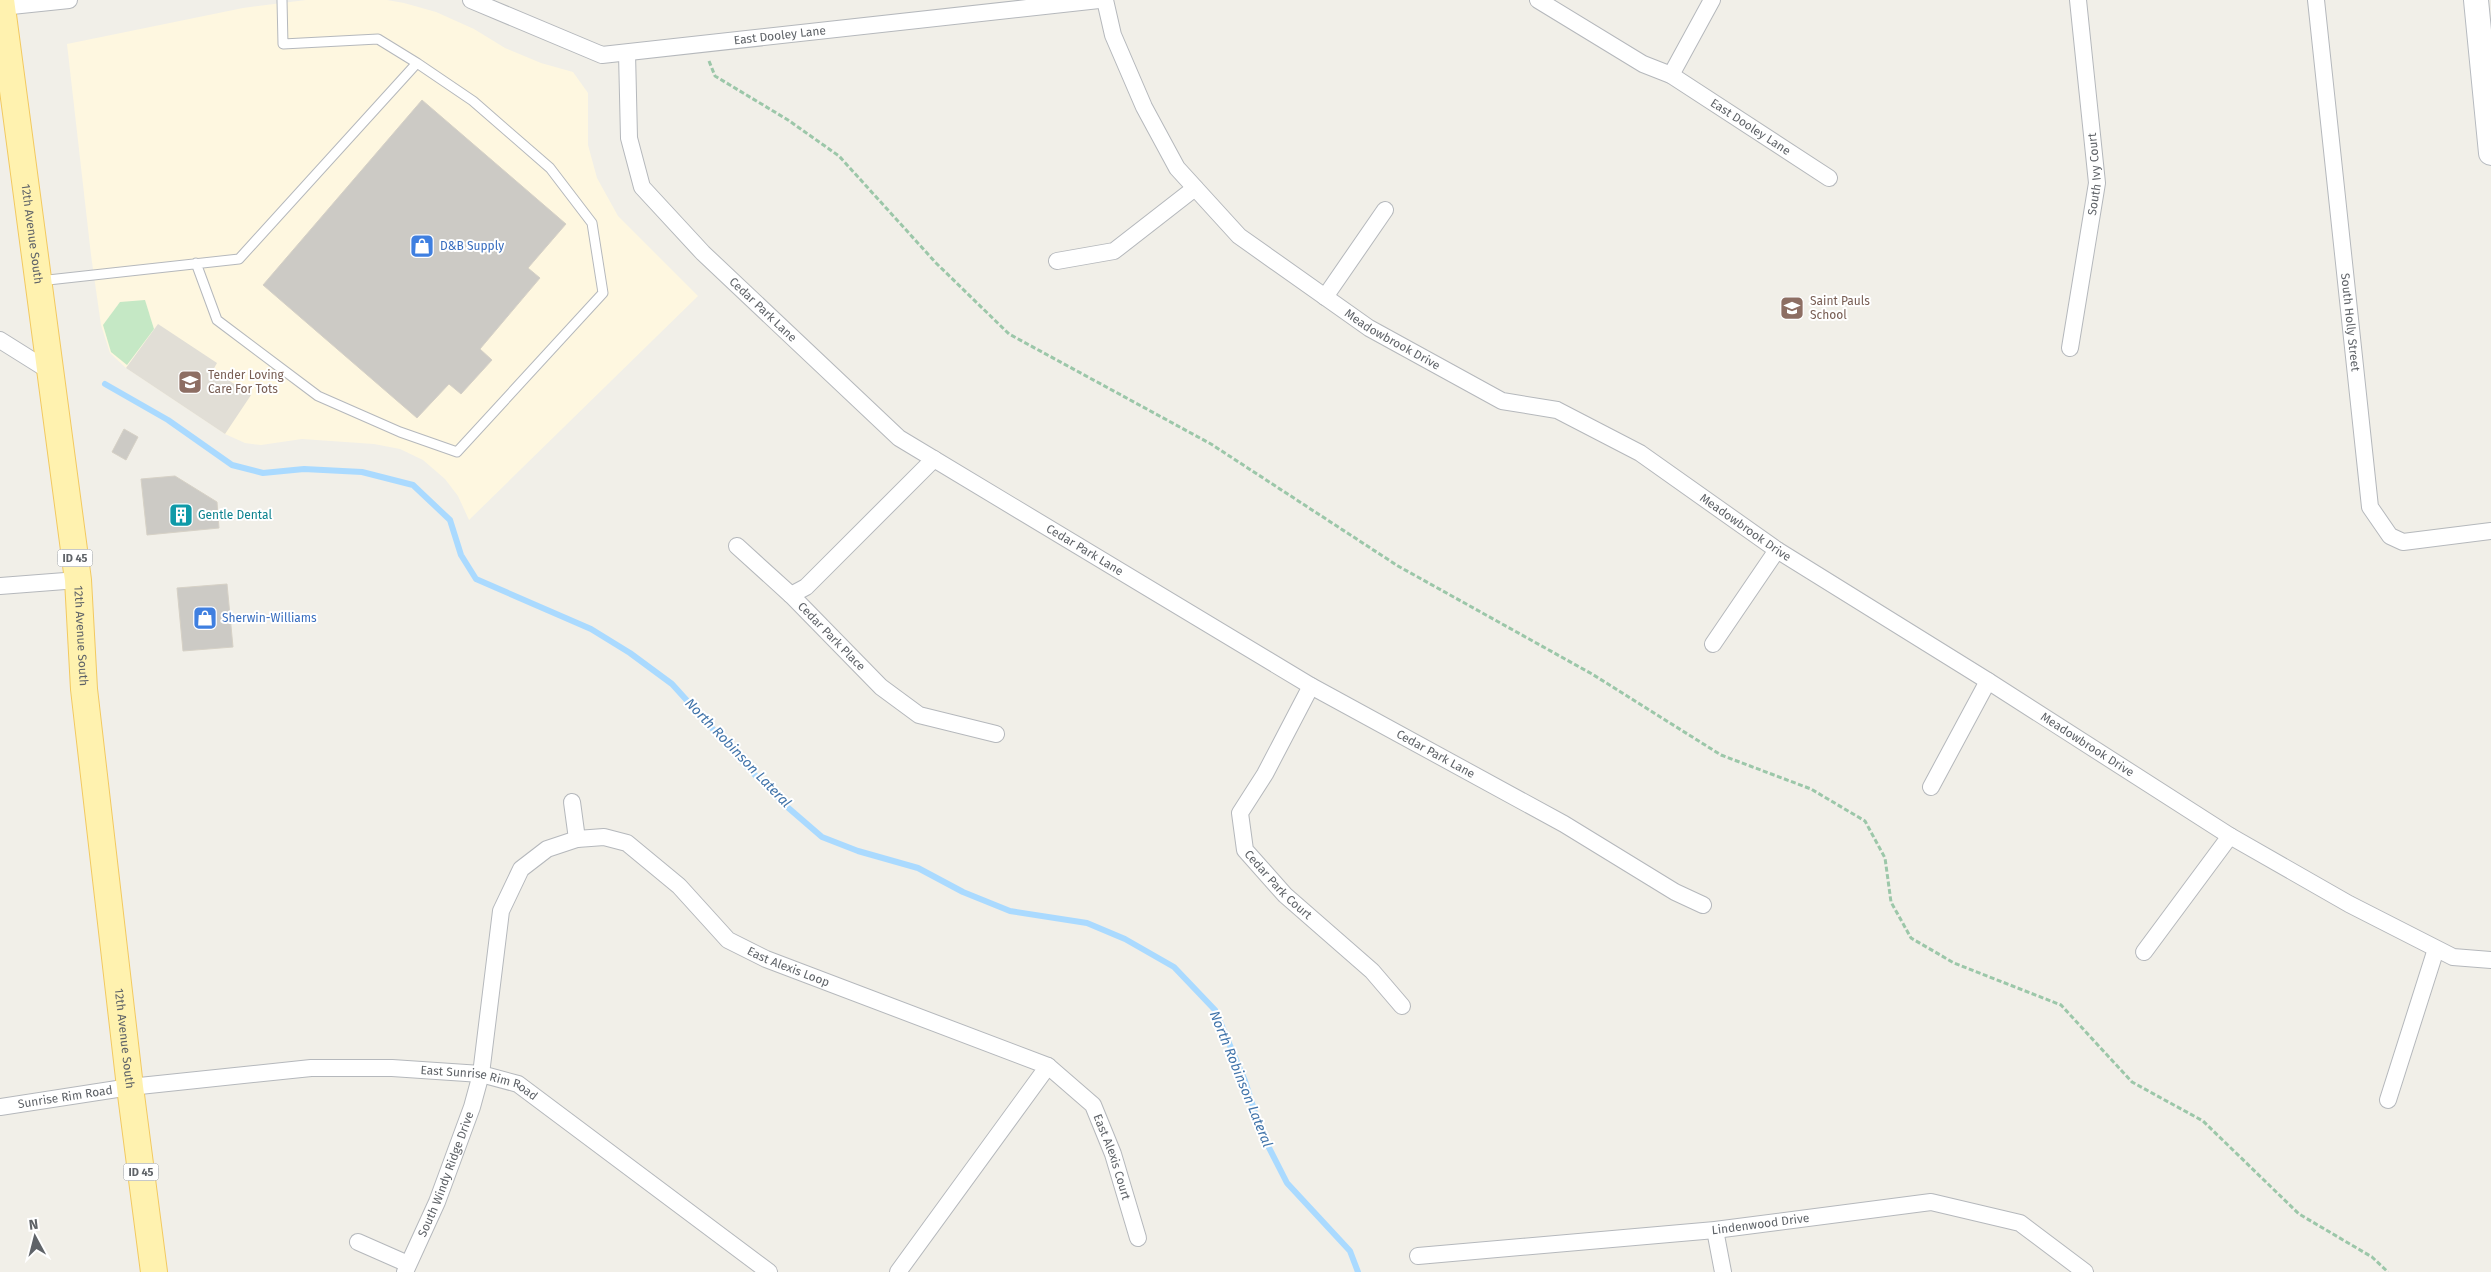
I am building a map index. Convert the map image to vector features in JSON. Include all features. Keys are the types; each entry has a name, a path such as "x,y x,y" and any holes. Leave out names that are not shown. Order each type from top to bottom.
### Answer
{"main road":[{"name":"12th Avenue South","path":"1,4 78,580 84,689 130,1087 154,1272"}],"street":[{"path":"1,4 70,0"},
{"name":"East Dooley Lane","path":"472,0 602,55 1099,0"},
{"name":"Meadowbrook Drive","path":"1105,0 1113,35 1144,107 1176,168 1239,236 1369,328 1502,402 1557,410 1640,453 1777,550 1988,681 2230,836 2349,904 2452,957 2491,960"},
{"name":"East Dooley Lane","path":"1538,0 1643,64 1671,75 1829,178"},
{"path":"1671,75 1712,0"},
{"name":"South Ivy Court","path":"2070,348 2097,184 2078,0"},
{"name":"South Holly Street","path":"2316,0 2370,507 2390,536 2403,542 2491,531"},
{"path":"2476,0 2488,87 2491,153"},
{"name":"Cedar Park Lane","path":"627,53 629,138 642,187 703,253 899,438 1311,686 1564,824 1675,892 1703,905"},
{"path":"1057,260 1114,251 1195,188"},
{"path":"1326,297 1385,210"},
{"path":"0,340 51,372"},
{"name":"Cedar Park Place","path":"934,459 806,587 791,595 881,688 919,715 996,734"},
{"path":"737,546 791,595"},
{"path":"1713,644 1777,550"},
{"path":"0,586 78,580"},
{"path":"1931,787 1988,681"},
{"name":"Cedar Park Court","path":"1311,686 1265,774 1240,813 1245,850 1285,895 1372,971 1402,1006"},
{"path":"572,802 576,839"},
{"path":"2144,952 2230,836"},
{"name":"East Alexis Loop","path":"481,1074 501,911 521,869 547,849 576,839 604,837 628,843 679,886 728,940 766,959 1048,1066"},
{"path":"2388,1100 2436,949"},
{"path":"898,1272 1048,1066"},
{"name":"East Alexis Court","path":"1048,1066 1092,1106 1113,1154 1138,1238"},
{"name":"East Sunrise Rim Road","path":"130,1087 311,1068 392,1068 481,1074 518,1084 769,1272"},
{"name":"South Windy Ridge Drive","path":"406,1268 437,1202 472,1107 481,1074"},
{"name":"Sunrise Rim Road","path":"0,1107 130,1087"},
{"name":"Lindenwood Drive","path":"1418,1256 1715,1230 1931,1202 2020,1223 2085,1272"},
{"path":"1715,1230 1722,1272"},
{"path":"358,1242 406,1268"}],"lane":[{"path":"196,263 217,320 318,396 400,432 457,452 604,294 592,222 550,168 474,101 418,63 378,39 283,44 282,0"},
{"path":"39,281 239,259 418,63"}],"path":[{"path":"702,44 715,76 788,120 839,156 936,263 1009,334 1211,444 1398,566 1592,674 1721,755 1811,790 1865,821 1885,858 1891,902 1911,938 1954,963 2061,1005 2132,1082 2202,1121 2298,1214 2372,1257 2388,1272"}],"shaded area":[{"path":"306,0 387,0 404,3 436,12 474,29 505,48 541,63 573,72 588,93 588,145 597,178 618,216 698,296 469,520 458,496 445,479 423,460 400,449 374,444 302,439 261,445 245,443 225,434 126,368 110,353 101,325 91,255 67,44 243,8"},
{"name":"Tender Loving Care For Tots","path":"158,324 217,363 213,370 251,395 225,434 126,368"}],"green space":[{"path":"145,300 154,329 127,365 111,352 103,325 120,302"}],"building":[{"name":"D&B Supply","path":"422,100 566,224 528,268 540,278 480,349 492,360 461,394 449,384 417,418 263,285"},
{"path":"124,429 138,437 126,460 112,452"},
{"name":"Gentle Dental","path":"175,476 217,502 219,528 147,535 141,479"},
{"name":"Sherwin-Williams","path":"227,584 233,647 183,651 177,588"}],"waterway":[{"name":"North Robinson Lateral","path":"105,384 168,420 232,465 263,473 304,469 362,472 413,485 450,520 461,555 476,579 591,629 630,653 672,684 749,769 785,805 822,837 858,851 918,868 963,892 1010,911 1087,923 1125,939 1174,967 1215,1010 1245,1081 1261,1132 1287,1183 1350,1251 1358,1272"}],"place":[{"name":"D&B Supply","path":"422,246"},
{"name":"Saint Pauls School","path":"1792,308"},
{"name":"Tender Loving Care For Tots","path":"190,382"},
{"name":"Gentle Dental","path":"181,515"},
{"name":"Sherwin-Williams","path":"205,618"}]}
